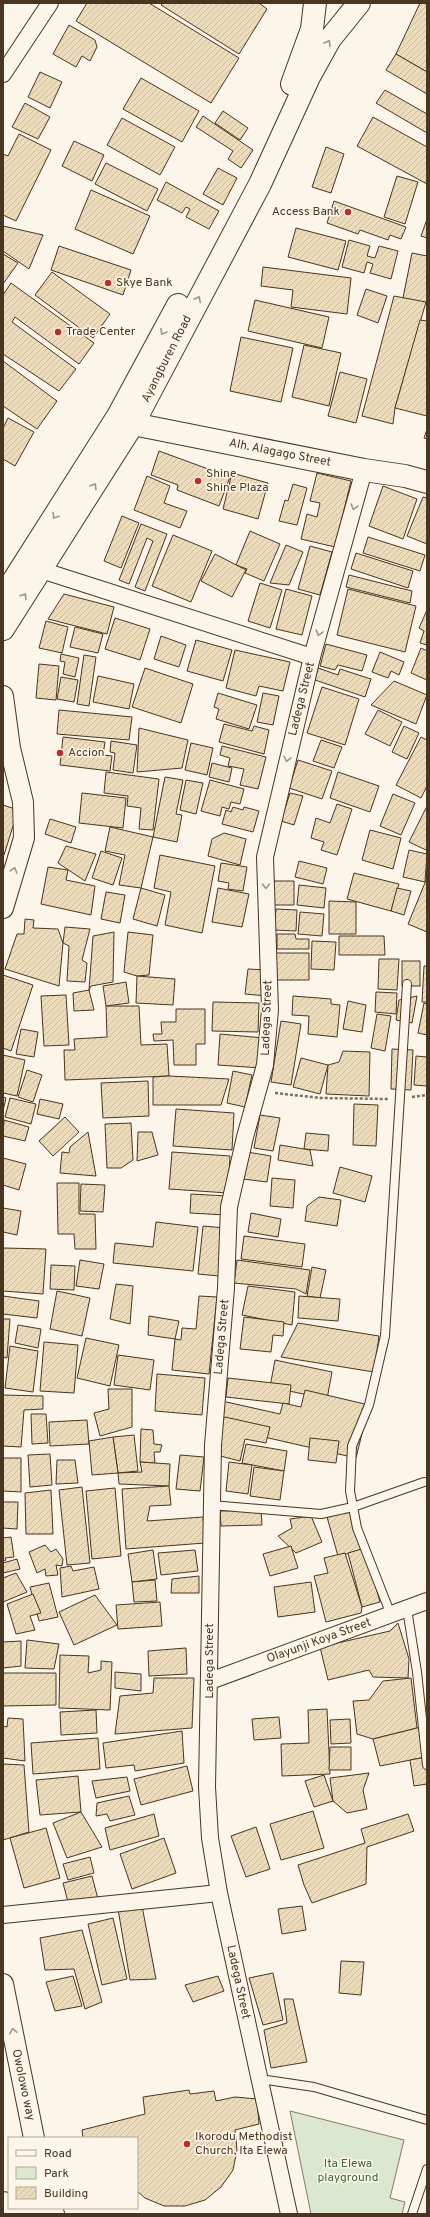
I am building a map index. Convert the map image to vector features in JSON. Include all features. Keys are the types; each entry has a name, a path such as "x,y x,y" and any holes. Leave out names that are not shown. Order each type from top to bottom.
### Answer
{"main road":[{"path":"303,75 312,29 315,3"},
{"path":"303,75 359,3"},
{"name":"Ayangburen Road","path":"3,629 133,424 228,241 260,184 303,75"},
{"name":"Ayangburen Road","path":"3,597 118,416 303,75"},
{"name":"Alh. Alagago Street","path":"133,424 364,470 405,476 427,482"},
{"path":"23,2209 40,2214"}],"street":[{"path":"3,74 50,3"},
{"name":"Ladega Street","path":"289,2214 219,1893 210,1838 207,1787 213,1445 226,1288 229,1207 265,1065 270,1010 265,857 312,657 364,470"},
{"path":"41,570 312,657"},
{"path":"3,696 10,748 23,802 24,838 3,908"},
{"name":"Olayunji Koya Street","path":"210,1681 427,1601"},
{"path":"3,1915 219,1893"},
{"name":"Owolowo way","path":"3,1984 34,2137"}],"lane":[{"path":"391,1615 358,1528 350,1491 352,1446 369,1405 385,1336 408,984"},
{"path":"211,1505 321,1514 353,1507 424,1482"},
{"path":"407,1609 427,1765"},
{"path":"260,2079 314,2087 427,2120"},
{"path":"412,2214 427,2169"}],"path":[{"path":"258,1091 320,1098 400,1099 427,1095"}],"green space":[{"name":"Ita Elewa playground","path":"290,2111 404,2140 390,2198 405,2202 402,2214 311,2214"}],"building":[{"path":"87,3 149,3 239,58 211,103 76,21"},
{"path":"163,3 259,3 267,9 239,54 161,5"},
{"path":"420,3 427,4 427,72 396,54"},
{"path":"69,25 95,40 97,47 90,61 82,56 76,67 53,54"},
{"path":"396,54 427,72 427,94 386,70"},
{"path":"40,72 62,82 50,108 28,97"},
{"path":"141,78 199,111 182,142 123,109"},
{"path":"385,90 427,114 427,133 376,103"},
{"path":"25,103 50,117 38,139 12,127"},
{"path":"223,111 248,128 240,140 215,123"},
{"path":"203,116 253,150 241,168 228,159 233,151 196,127"},
{"path":"373,117 427,147 427,184 357,146"},
{"path":"122,118 175,147 160,175 107,145"},
{"path":"19,134 51,150 16,221 3,215 3,154 8,156"},
{"path":"74,141 104,155 92,181 62,166"},
{"path":"326,147 344,154 331,193 312,187"},
{"path":"106,163 158,189 147,211 95,184"},
{"path":"218,168 237,178 223,205 203,194"},
{"path":"397,176 418,182 405,224 384,217"},
{"path":"166,182 219,211 209,229 186,217 190,209 186,207 182,213 157,200"},
{"path":"91,190 150,216 133,254 75,229"},
{"name":"Access Bank","path":"334,201 406,227 401,239 390,235 388,240 360,230 358,234 327,223"},
{"path":"427,219 427,238 421,236"},
{"path":"3,226 43,235 29,269 3,251"},
{"path":"296,228 346,241 338,270 288,257"},
{"path":"349,240 370,246 367,256 375,258 379,246 398,251 391,279 370,273 373,264 367,262 364,273 342,267"},
{"name":"Skye Bank","path":"59,246 131,270 123,295 51,270"},
{"path":"412,253 427,256 427,303 403,298"},
{"path":"3,254 18,263 3,284"},
{"path":"263,267 351,278 347,314 291,307 293,290 261,286"},
{"path":"52,272 110,314 93,338 35,295"},
{"name":"Trade Center","path":"11,283 94,343 79,364 15,317 12,322 76,369 59,391 3,354 3,295"},
{"path":"366,289 387,296 378,323 357,315"},
{"path":"394,296 426,302 395,408 393,424 362,416"},
{"path":"255,300 329,317 322,348 248,331"},
{"path":"420,320 427,321 427,416 395,408"},
{"path":"241,337 293,348 281,402 230,391"},
{"path":"304,345 341,353 329,406 292,397"},
{"path":"3,361 57,401 37,429 3,406"},
{"path":"340,372 367,379 356,423 328,416"},
{"path":"8,418 34,432 15,466 3,459 3,428"},
{"path":"427,429 427,439 424,438"},
{"name":"Shine Shine Plaza","path":"159,451 230,477 219,506 177,490 178,485 151,475"},
{"path":"232,473 268,483 258,519 223,509"},
{"path":"317,473 351,481 335,547 301,539 307,514 317,517 320,503 310,501"},
{"path":"147,476 170,486 164,503 187,511 180,528 134,510"},
{"path":"293,484 307,488 297,525 279,521 285,500 288,501"},
{"path":"383,486 417,499 403,539 369,526"},
{"path":"423,497 427,498 427,544 407,536"},
{"path":"122,516 139,523 121,568 104,561"},
{"path":"141,524 167,534 145,591 135,587 153,541 147,538 129,584 119,580"},
{"path":"250,531 280,544 264,581 245,573 247,569 236,565"},
{"path":"173,535 212,551 191,602 152,586"},
{"path":"368,537 425,555 420,571 363,553"},
{"path":"286,545 303,552 289,585 270,583"},
{"path":"310,546 332,552 320,595 298,589"},
{"path":"356,553 413,571 408,588 351,569"},
{"path":"215,554 246,570 232,597 201,581"},
{"path":"349,575 412,591 410,603 346,587"},
{"path":"260,583 282,590 270,628 248,621"},
{"path":"286,589 312,596 302,635 276,629"},
{"path":"348,589 416,606 405,652 337,635"},
{"path":"64,594 114,607 107,634 48,619"},
{"path":"427,610 427,645 420,643 424,631 419,628"},
{"path":"115,618 150,629 140,660 105,649"},
{"path":"46,621 68,627 62,653 39,648"},
{"path":"75,627 103,634 98,653 70,647"},
{"path":"161,636 186,645 179,667 154,659"},
{"path":"196,640 232,650 223,681 187,671"},
{"path":"326,644 367,655 362,671 338,665 335,670 320,666"},
{"path":"421,648 427,651 427,680 411,673"},
{"path":"235,650 290,662 283,691 259,686 256,696 226,688"},
{"path":"380,652 404,662 399,675 391,671 388,678 372,672"},
{"path":"61,654 79,658 75,677 63,674 65,662 60,661"},
{"path":"84,655 96,657 89,706 77,704"},
{"path":"39,664 59,666 56,700 36,698"},
{"path":"145,668 193,684 181,723 132,707"},
{"path":"318,668 338,675 340,669 371,679 365,697 315,680"},
{"path":"98,676 134,684 129,709 93,702"},
{"path":"61,677 78,680 74,702 57,699"},
{"path":"394,681 427,695 416,724 371,705"},
{"path":"322,687 359,699 345,745 307,733"},
{"path":"218,693 257,705 249,729 216,719 219,709 214,707"},
{"path":"263,693 279,696 273,725 257,722"},
{"path":"59,710 132,717 129,740 57,734"},
{"path":"378,710 402,722 390,746 365,734"},
{"path":"224,724 252,731 254,726 269,730 264,754 219,742"},
{"path":"404,726 419,733 407,759 392,752"},
{"path":"139,728 188,740 182,768 137,772"},
{"path":"63,737 105,742 103,755 112,756 110,771 60,765"},
{"path":"421,737 427,740 427,786 421,798 396,785"},
{"path":"321,740 342,747 334,768 313,761"},
{"path":"111,741 137,745 133,773 113,770 115,753 110,752"},
{"path":"191,743 213,748 207,775 185,770"},
{"path":"222,746 266,757 258,789 240,785 244,769 228,766 230,758 220,755"},
{"path":"298,760 332,771 322,799 289,788"},
{"path":"212,763 232,768 229,782 209,777"},
{"path":"106,772 159,779 153,830 139,829 141,808 127,806 128,796 104,793"},
{"path":"338,772 379,786 370,812 330,798"},
{"path":"165,777 183,780 176,814 182,815 177,842 153,837"},
{"path":"186,780 203,783 196,814 180,810"},
{"path":"210,780 244,789 240,804 231,802 229,809 222,807 220,816 201,811"},
{"path":"82,793 126,798 123,828 79,823"},
{"path":"290,793 303,796 294,825 281,821"},
{"path":"393,794 415,803 401,835 380,826"},
{"path":"337,804 352,809 337,855 321,850 324,842 311,838 316,818 330,823"},
{"path":"3,805 18,810 4,855 3,855"},
{"path":"427,806 427,849 426,850 409,842"},
{"path":"233,807 243,810 244,807 259,811 253,832 222,824 226,810 231,812"},
{"path":"50,819 76,827 71,843 45,834"},
{"path":"110,827 153,837 141,888 119,885 125,855 105,851"},
{"path":"370,830 401,838 393,869 362,860"},
{"path":"224,833 246,839 240,865 208,856 212,839"},
{"path":"66,846 96,854 85,881 58,863"},
{"path":"409,850 427,854 425,882 403,877"},
{"path":"101,851 122,858 113,885 92,878"},
{"path":"160,855 215,866 202,933 165,925 171,892 154,888"},
{"path":"299,861 327,868 323,884 295,877"},
{"path":"221,863 247,867 243,891 228,889 229,883 218,881"},
{"path":"48,867 68,870 66,880 95,886 91,915 41,904"},
{"path":"354,873 399,884 391,911 347,899"},
{"path":"427,878 427,932 408,924"},
{"path":"273,881 294,881 294,905 272,905"},
{"path":"299,885 326,888 324,908 297,905"},
{"path":"141,888 165,895 157,926 133,919"},
{"path":"218,888 249,894 242,927 212,922"},
{"path":"397,888 411,891 404,915 391,911"},
{"path":"106,892 125,895 120,923 101,919"},
{"path":"329,901 356,902 356,934 329,934"},
{"path":"276,909 297,910 296,931 274,930"},
{"path":"300,912 324,914 322,936 298,934"},
{"path":"25,919 34,920 33,928 58,929 63,943 59,986 5,969 17,934 24,934"},
{"path":"65,927 90,929 82,960 87,963 85,982 67,981 69,946 63,943"},
{"path":"114,932 113,982 91,986 89,990 93,936"},
{"path":"128,932 153,935 149,975 137,976 124,972"},
{"path":"277,934 295,934 296,939 309,939 309,949 277,949"},
{"path":"339,936 384,936 385,955 339,955"},
{"path":"312,941 336,942 334,970 311,969"},
{"path":"276,953 309,953 309,980 277,980"},
{"path":"379,959 399,959 397,990 378,989"},
{"path":"402,961 420,961 420,986 402,986"},
{"path":"424,966 427,966 427,1002 422,1002"},
{"path":"248,969 267,970 266,996 245,994"},
{"path":"3,975 33,985 11,1051 3,1048"},
{"path":"137,976 175,979 173,1005 136,1003"},
{"path":"126,982 129,1003 106,1006 103,986"},
{"path":"89,990 94,1010 74,1011 73,993"},
{"path":"376,992 397,993 396,1014 375,1012"},
{"path":"66,995 69,1045 44,1046 41,996"},
{"path":"293,996 331,999 331,1004 340,1005 337,1037 308,1034 309,1016 292,1015"},
{"path":"417,996 412,1023 396,1020 399,1000"},
{"path":"348,1001 366,1005 362,1032 343,1029"},
{"path":"213,1002 259,1003 258,1032 212,1031"},
{"path":"424,1003 427,1004 427,1035 418,1033"},
{"path":"106,1006 139,1006 141,1045 167,1044 169,1076 65,1080 64,1050 75,1050 74,1039 107,1037"},
{"path":"176,1009 205,1009 205,1044 196,1044 196,1065 174,1065 173,1040 154,1041 153,1034 162,1034 161,1022 176,1022"},
{"path":"377,1014 391,1016 385,1051 371,1048"},
{"path":"281,1021 301,1024 291,1085 271,1082"},
{"path":"21,1029 38,1032 34,1057 16,1054"},
{"path":"220,1034 264,1038 261,1068 218,1065"},
{"path":"392,1049 413,1050 411,1090 391,1089"},
{"path":"343,1051 370,1052 369,1096 326,1094 328,1065 339,1062"},
{"path":"3,1055 25,1060 17,1096 3,1093"},
{"path":"416,1056 427,1057 427,1086 414,1085"},
{"path":"301,1058 328,1065 320,1094 293,1087"},
{"path":"27,1070 42,1075 33,1102 18,1097"},
{"path":"233,1071 252,1075 245,1107 227,1103"},
{"path":"169,1076 229,1079 221,1105 153,1105 153,1077"},
{"path":"148,1081 149,1116 103,1118 101,1083"},
{"path":"3,1097 6,1098 3,1111"},
{"path":"10,1098 36,1104 31,1124 5,1117"},
{"path":"40,1099 63,1104 59,1119 37,1114"},
{"path":"354,1104 378,1105 376,1146 353,1145"},
{"path":"176,1109 234,1113 232,1150 173,1146"},
{"path":"260,1115 280,1118 273,1151 254,1148"},
{"path":"65,1117 79,1132 53,1156 39,1141"},
{"path":"4,1120 29,1127 25,1141 3,1136"},
{"path":"131,1123 133,1160 121,1168 107,1168 105,1124"},
{"path":"88,1132 96,1176 60,1173 62,1152 69,1153 70,1147"},
{"path":"138,1132 152,1132 158,1155 137,1161"},
{"path":"306,1133 329,1135 328,1151 304,1149"},
{"path":"280,1145 310,1150 313,1166 278,1160"},
{"path":"172,1152 230,1156 228,1193 169,1189"},
{"path":"247,1152 271,1156 267,1182 243,1179"},
{"path":"3,1158 26,1164 19,1190 3,1185"},
{"path":"340,1167 372,1176 365,1202 333,1193"},
{"path":"272,1178 295,1180 293,1208 270,1206"},
{"path":"57,1183 79,1183 79,1214 95,1214 96,1249 75,1249 74,1234 58,1234"},
{"path":"81,1184 105,1185 103,1212 80,1211"},
{"path":"191,1194 227,1196 226,1215 190,1213"},
{"path":"319,1197 341,1200 337,1226 305,1221 307,1206"},
{"path":"3,1208 21,1211 17,1235 3,1232"},
{"path":"251,1213 281,1219 278,1237 248,1232"},
{"path":"156,1222 198,1227 193,1271 113,1263 115,1243 153,1247"},
{"path":"203,1226 225,1228 219,1276 198,1274"},
{"path":"244,1236 305,1244 302,1267 241,1259"},
{"path":"3,1248 46,1249 43,1294 3,1291"},
{"path":"80,1260 104,1264 99,1289 76,1286"},
{"path":"237,1260 310,1270 306,1294 296,1289 234,1283"},
{"path":"51,1265 75,1266 74,1290 50,1289"},
{"path":"312,1267 326,1270 320,1298 307,1296"},
{"path":"116,1284 133,1286 130,1324 110,1319"},
{"path":"248,1286 295,1292 292,1325 242,1315"},
{"path":"57,1291 90,1298 82,1336 50,1329"},
{"path":"3,1296 39,1301 37,1318 3,1314"},
{"path":"199,1296 217,1297 209,1374 172,1370 175,1339 181,1340 182,1328 196,1329"},
{"path":"299,1296 340,1299 338,1321 298,1318"},
{"path":"149,1316 179,1321 175,1339 148,1335"},
{"path":"244,1317 284,1322 283,1336 273,1335 271,1352 240,1349"},
{"path":"3,1319 10,1319 7,1358 3,1357"},
{"path":"298,1323 379,1336 374,1372 281,1357"},
{"path":"18,1325 41,1329 38,1348 15,1343"},
{"path":"86,1338 119,1345 110,1386 77,1378"},
{"path":"44,1342 78,1345 74,1393 40,1391"},
{"path":"10,1346 38,1351 33,1392 5,1388"},
{"path":"118,1355 154,1360 150,1390 114,1385"},
{"path":"275,1360 332,1372 327,1399 270,1387"},
{"path":"157,1374 205,1378 202,1415 155,1411"},
{"path":"228,1378 291,1385 289,1404 226,1397"},
{"path":"108,1389 132,1389 132,1427 100,1436 94,1413 109,1409"},
{"path":"305,1390 369,1405 356,1458 216,1426 222,1401 280,1414 283,1403 301,1407"},
{"path":"3,1395 43,1396 43,1409 24,1410 21,1447 3,1446"},
{"path":"31,1414 46,1414 48,1443 32,1444"},
{"path":"225,1417 270,1427 266,1443 245,1439 240,1461 216,1455 216,1426"},
{"path":"87,1420 89,1444 50,1446 49,1422"},
{"path":"141,1429 153,1430 154,1444 162,1445 160,1452 154,1452 155,1463 140,1462"},
{"path":"134,1435 138,1471 118,1473 113,1437"},
{"path":"113,1437 118,1473 92,1475 89,1441"},
{"path":"310,1438 339,1441 336,1463 308,1460"},
{"path":"246,1444 287,1451 284,1471 242,1463"},
{"path":"50,1454 52,1485 30,1487 28,1455"},
{"path":"180,1455 204,1457 200,1491 176,1489"},
{"path":"3,1458 21,1458 21,1492 3,1491"},
{"path":"57,1460 75,1460 78,1483 56,1484"},
{"path":"140,1462 170,1464 169,1486 119,1484 118,1473 142,1472"},
{"path":"229,1462 252,1465 248,1494 226,1491"},
{"path":"254,1467 284,1471 280,1500 250,1496"},
{"path":"169,1486 171,1505 150,1506 147,1521 203,1517 205,1543 126,1549 122,1489"},
{"path":"82,1487 90,1563 67,1565 59,1490"},
{"path":"115,1488 121,1556 92,1559 86,1491"},
{"path":"51,1490 53,1534 26,1534 25,1493"},
{"path":"3,1502 18,1502 17,1529 3,1528"},
{"path":"261,1510 262,1525 221,1526 220,1511"},
{"path":"350,1511 361,1550 338,1556 327,1517"},
{"path":"311,1516 322,1542 296,1553 278,1536 292,1528 290,1519"},
{"path":"11,1537 14,1557 5,1558 6,1560 3,1561 3,1538"},
{"path":"45,1545 51,1552 56,1549 63,1559 62,1566 56,1565 58,1575 46,1576 45,1569 37,1573 29,1552"},
{"path":"291,1546 298,1568 270,1576 263,1554"},
{"path":"365,1548 380,1602 362,1607 348,1553"},
{"path":"153,1550 157,1579 132,1582 128,1554"},
{"path":"195,1550 198,1571 161,1575 158,1553"},
{"path":"345,1553 362,1607 361,1613 326,1622 314,1576 328,1573 324,1558"},
{"path":"17,1559 20,1569 3,1573 3,1563"},
{"path":"71,1566 73,1571 94,1567 99,1589 62,1597 60,1568"},
{"path":"16,1573 27,1592 3,1602 3,1578"},
{"path":"199,1576 199,1593 171,1593 172,1579"},
{"path":"155,1580 157,1601 134,1602 132,1582"},
{"path":"311,1582 315,1612 278,1617 274,1587"},
{"path":"49,1583 58,1617 39,1621 30,1587"},
{"path":"33,1594 41,1613 30,1616 35,1630 16,1634 7,1604"},
{"path":"95,1595 117,1625 74,1645 59,1612"},
{"path":"160,1602 162,1626 118,1629 116,1605"},
{"path":"398,1623 409,1659 408,1678 373,1677 369,1670 328,1680 320,1647 390,1631"},
{"path":"27,1640 59,1644 54,1669 25,1668"},
{"path":"21,1641 21,1666 3,1668 3,1642"},
{"path":"186,1648 187,1674 149,1676 148,1651"},
{"path":"60,1655 89,1656 88,1673 101,1670 101,1661 112,1662 110,1710 59,1708"},
{"path":"115,1672 141,1674 141,1691 115,1688"},
{"path":"3,1673 56,1673 56,1705 3,1706"},
{"path":"154,1678 194,1678 192,1728 115,1734 120,1696 153,1693"},
{"path":"411,1678 417,1728 373,1739 357,1734 353,1701 369,1700 383,1681"},
{"path":"327,1709 330,1774 282,1776 281,1744 309,1743 308,1710"},
{"path":"96,1710 97,1733 61,1735 60,1712"},
{"path":"279,1717 281,1738 254,1740 252,1719"},
{"path":"8,1718 23,1719 25,1761 3,1758 3,1726 7,1727"},
{"path":"350,1719 351,1743 331,1744 330,1720"},
{"path":"421,1727 426,1757 380,1766 373,1739"},
{"path":"182,1731 184,1763 135,1771 134,1765 106,1768 103,1743"},
{"path":"98,1738 100,1769 33,1774 31,1743"},
{"path":"330,1747 351,1747 351,1770 329,1770"},
{"path":"426,1757 427,1784 414,1786 410,1760"},
{"path":"3,1764 24,1765 29,1832 3,1840"},
{"path":"187,1766 193,1791 141,1805 134,1779"},
{"path":"369,1773 363,1790 367,1809 347,1813 333,1801 330,1778"},
{"path":"324,1775 333,1801 314,1807 305,1781"},
{"path":"78,1776 81,1812 40,1815 36,1780"},
{"path":"127,1777 130,1791 96,1798 92,1781"},
{"path":"129,1796 135,1815 110,1821 107,1814 96,1816 97,1803"},
{"path":"313,1811 324,1848 281,1860 270,1824"},
{"path":"81,1812 102,1847 67,1858 53,1823"},
{"path":"154,1814 159,1836 110,1850 105,1828"},
{"path":"408,1814 414,1831 367,1847 366,1884 312,1903 304,1885 298,1865 365,1843 361,1829"},
{"path":"256,1827 270,1869 246,1877 231,1836"},
{"path":"46,1828 60,1878 24,1888 10,1838"},
{"path":"164,1838 176,1873 132,1889 120,1854"},
{"path":"90,1857 94,1873 68,1880 63,1864"},
{"path":"92,1876 98,1899 69,1906 63,1883"},
{"path":"142,1906 156,1979 130,1980 118,1909"},
{"path":"302,1906 306,1930 282,1934 278,1909"},
{"path":"113,1918 127,1979 102,1985 88,1924"},
{"path":"82,1930 102,2002 85,2009 74,1969 45,1970 40,1938"},
{"path":"341,1961 364,1962 361,1995 339,1993"},
{"path":"273,1973 283,2020 263,2025 249,1978"},
{"path":"73,1976 82,2006 55,2011 46,1982"},
{"path":"218,1976 224,1991 193,2002 185,1985"},
{"path":"284,1999 293,1999 307,2062 271,2068 264,2030 287,2023"},
{"name":"Ikorodu Methodist Church, Ita Elewa","path":"189,2090 190,2094 214,2091 216,2101 235,2097 257,2099 259,2124 235,2130 237,2150 233,2170 221,2187 205,2200 185,2206 164,2206 145,2198 138,2192 138,2137 83,2137 82,2130 145,2114 143,2097"}],"place":[{"name":"Access Bank","path":"348,212"},
{"name":"Skye Bank","path":"108,283"},
{"name":"Trade Center","path":"58,332"},
{"name":"Shine Shine Plaza","path":"198,481"},
{"name":"Accion","path":"60,753"},
{"name":"Ikorodu Methodist Church, Ita Elewa","path":"187,2144"}]}
